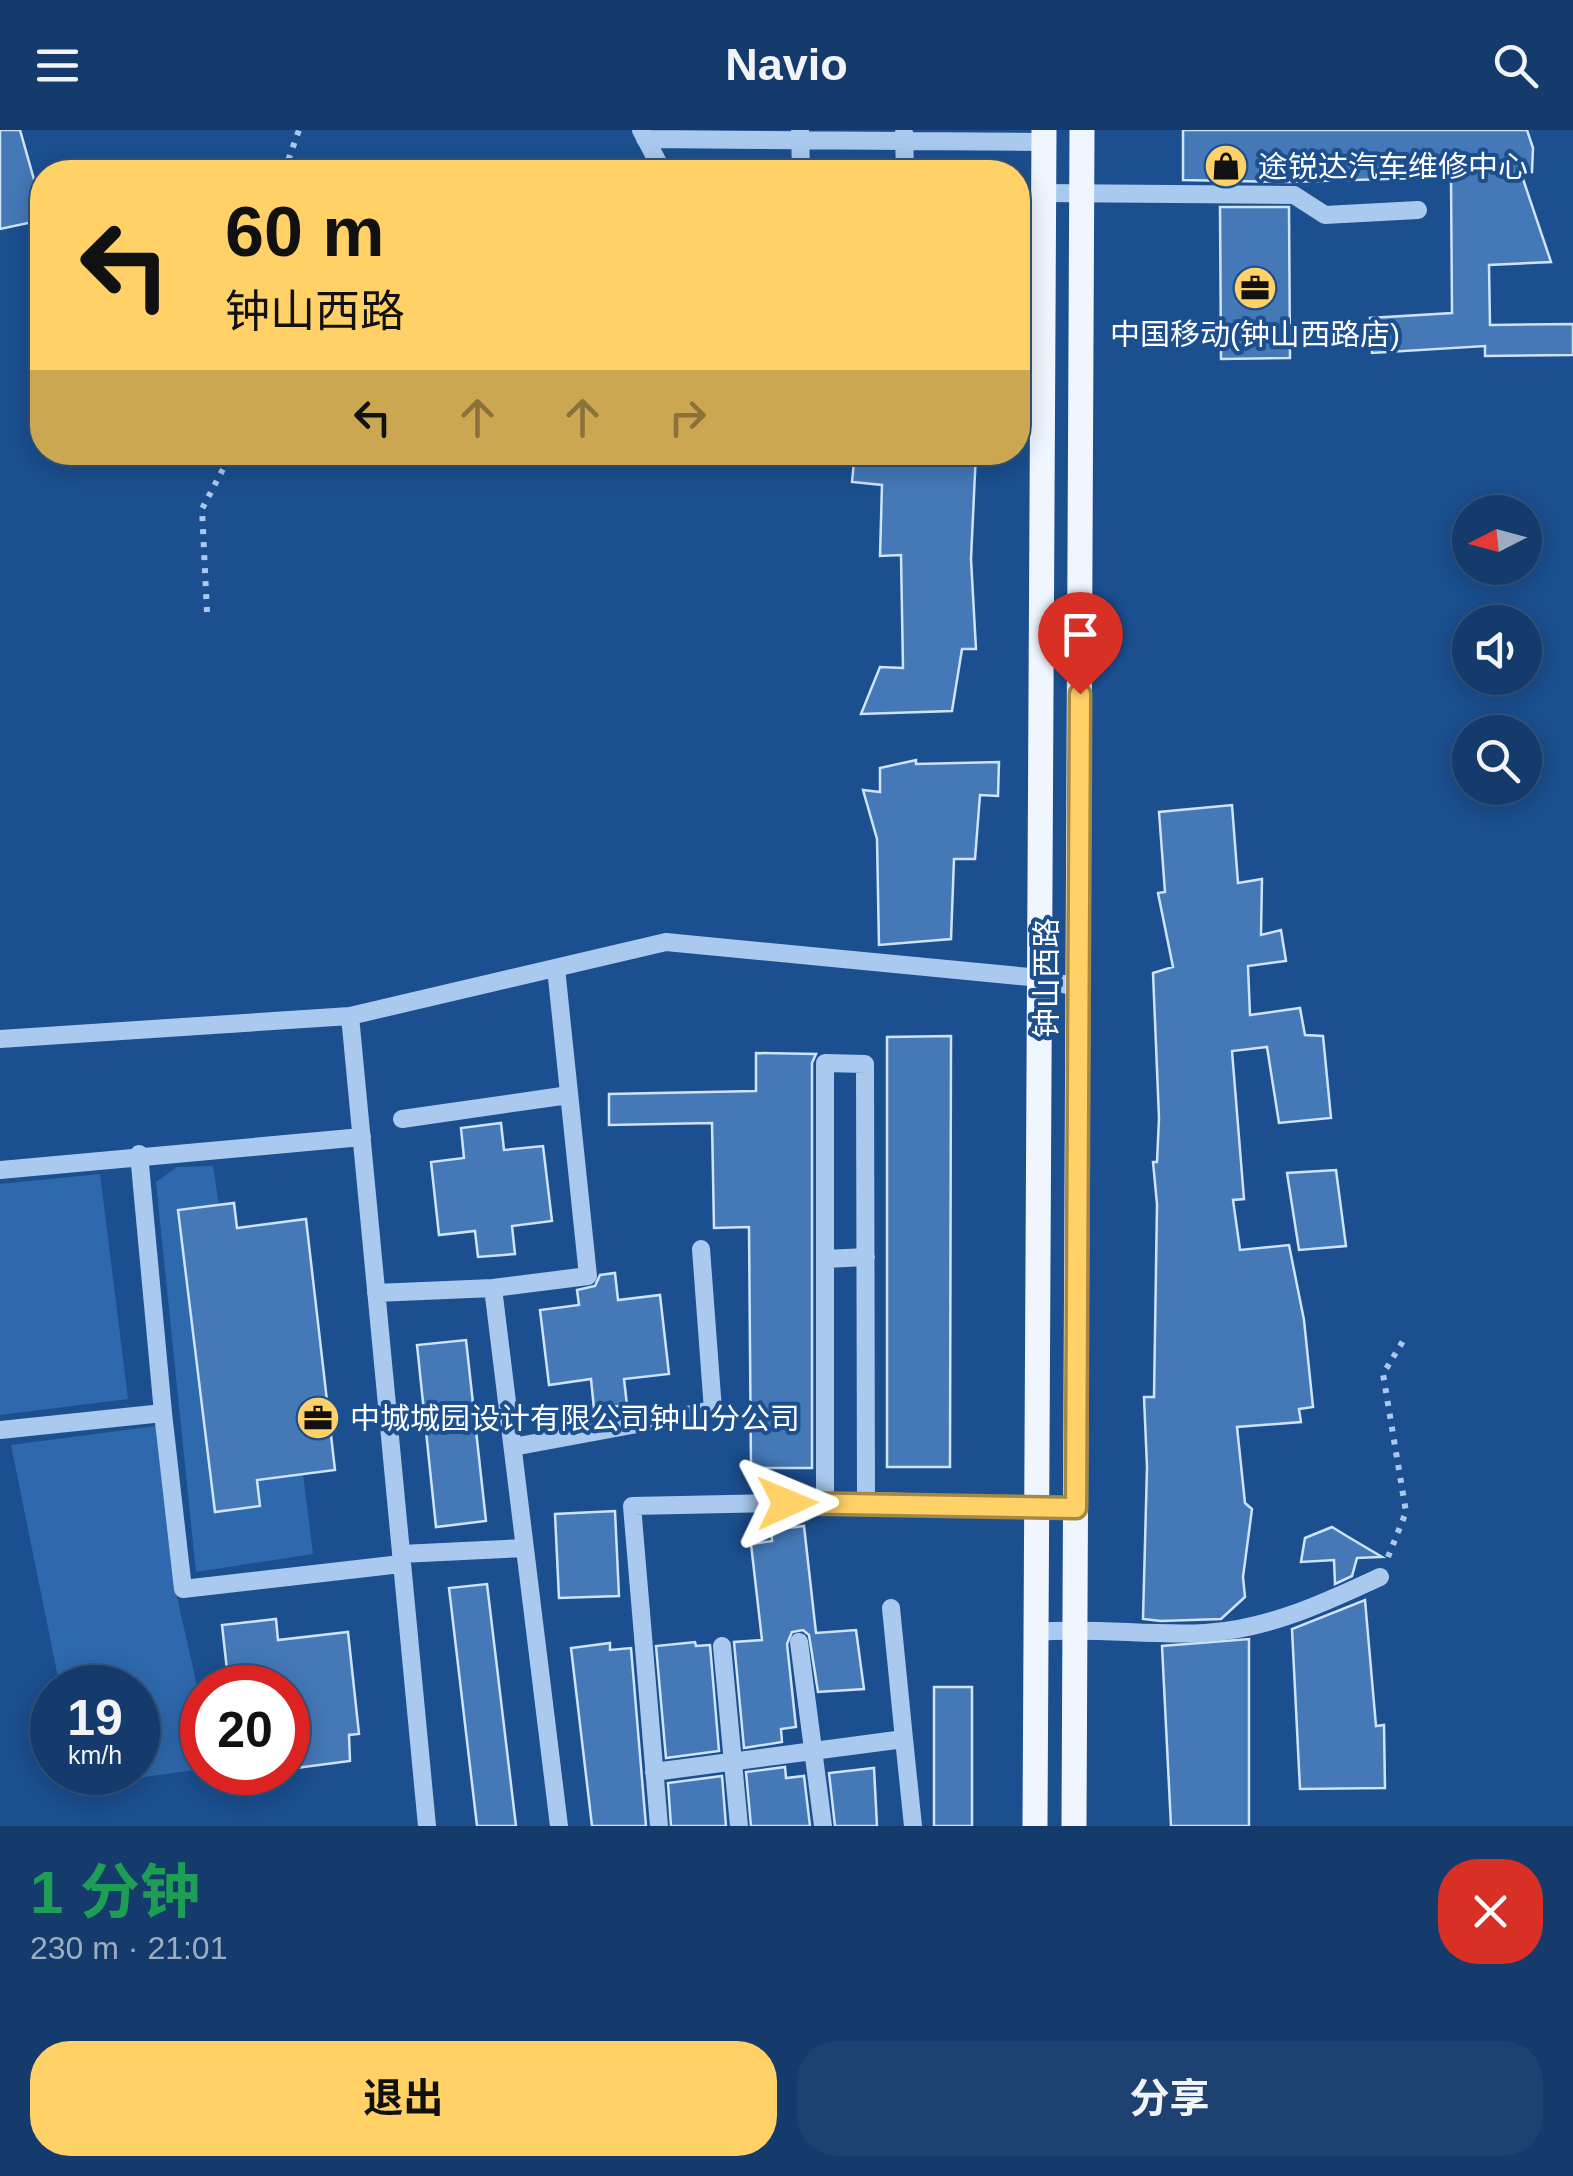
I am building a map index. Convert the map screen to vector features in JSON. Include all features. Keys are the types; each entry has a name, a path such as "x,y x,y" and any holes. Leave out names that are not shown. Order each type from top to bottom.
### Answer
{"main road":[{"name":"钟山西路","path":"1074,1826 1082,130"},
{"name":"钟山西路","path":"1035,1826 1044,136"}],"street":[{"path":"656,160 643,135 1044,136"},
{"path":"1043,192 1294,195 1325,215 1418,210"},
{"path":"0,1039 350,1016 666,942 1040,978 1079,988"},
{"path":"376,1293 493,1288 588,1276 556,968"},
{"path":"350,1016 427,1826"},
{"path":"825,1502 824,1062 865,1064 866,1502"},
{"path":"402,1119 569,1095"},
{"path":"0,1170 140,1154 362,1138"},
{"path":"140,1154 183,1589 401,1559 524,1548"},
{"path":"513,1447 713,1410 701,1250"},
{"path":"825,1258 866,1257"},
{"path":"493,1288 560,1826"},
{"path":"0,1430 163,1413"},
{"path":"659,1826 632,1506 866,1502 1076,1508"},
{"path":"1036,1632 1075,1628 1207,1633 1299,1615 1380,1577"},
{"path":"890,1608 913,1826"},
{"path":"799,1642 824,1826"},
{"path":"722,1646 739,1826"},
{"path":"654,1772 904,1740"}],"path":[{"path":"288,160 299,130"},
{"path":"208,612 202,509 225,465"},
{"path":"1380,1577 1406,1512 1383,1374 1402,1342"}],"shaded area":[{"path":"213,1166 219,1205 178,1210 215,1511 255,1463 273,1478 303,1474 313,1554 196,1572 156,1182 177,1167"},
{"path":"100,1174 128,1399 0,1415 0,1184"},
{"path":"156,1426 175,1588 192,1665 180,1665 180,1772 160,1775 160,1665 56,1665 11,1445"}],"building":[{"path":"0,130 20,130 30,165 30,223 0,229"},
{"path":"1183,130 1527,130 1533,148 1532,172 1521,173 1551,262 1489,265 1490,325 1573,324 1573,355 1485,356 1485,346 1372,353 1370,318 1452,313 1451,177 1289,182 1183,180"},
{"name":"中国移动(钟山西路店)","path":"1220,207 1289,207 1290,358 1221,359"},
{"path":"854,465 975,465 971,559 976,649 962,649 952,711 861,714 880,667 903,668 901,555 880,556 882,485 852,482"},
{"path":"916,760 916,764 999,762 998,796 980,795 975,859 954,859 951,939 879,945 877,839 863,790 880,792 880,768"},
{"path":"1232,805 1238,883 1262,879 1261,935 1281,930 1286,961 1248,966 1250,1015 1300,1008 1305,1035 1323,1036 1331,1118 1279,1123 1267,1047 1232,1051 1244,1199 1233,1200 1240,1250 1289,1245 1304,1320 1313,1407 1299,1409 1301,1422 1237,1427 1245,1503 1252,1509 1243,1577 1245,1597 1221,1619 1161,1621 1143,1619 1147,1467 1144,1397 1154,1397 1157,1204 1153,1162 1157,1162 1159,1118 1153,973 1173,967 1158,893 1165,892 1159,812"},
{"path":"951,1036 950,1467 887,1467 887,1037"},
{"path":"756,1053 816,1054 812,1063 812,1468 751,1468 749,1227 714,1228 712,1123 609,1125 609,1094 756,1091"},
{"path":"501,1123 504,1150 543,1146 552,1221 512,1226 515,1254 478,1257 475,1231 439,1235 431,1162 464,1158 461,1128"},
{"path":"1336,1170 1346,1246 1299,1250 1287,1173"},
{"path":"234,1203 237,1228 306,1219 335,1470 257,1480 260,1506 215,1512 178,1210"},
{"path":"615,1273 618,1300 660,1295 669,1374 624,1379 627,1405 594,1409 591,1379 549,1385 540,1310 579,1305 577,1290 595,1286 600,1275"},
{"path":"466,1340 486,1521 436,1527 417,1345"},
{"path":"615,1511 619,1596 559,1598 555,1514"},
{"path":"804,1526 816,1633 856,1630 864,1689 818,1692 809,1635 803,1630 792,1632 787,1644 796,1727 781,1729 782,1742 744,1748 734,1642 762,1640 751,1544 772,1541 771,1530"},
{"path":"1332,1527 1382,1557 1357,1558 1352,1576 1335,1584 1334,1560 1301,1562 1305,1538"},
{"path":"487,1584 516,1826 477,1826 449,1588"},
{"path":"1365,1600 1376,1726 1384,1725 1385,1788 1300,1789 1292,1629"},
{"path":"276,1619 278,1640 348,1632 359,1734 349,1735 350,1761 310,1766 310,1665 226,1665 222,1625"},
{"path":"1249,1639 1249,1826 1171,1826 1162,1646"},
{"path":"695,1642 696,1646 710,1645 719,1751 666,1758 656,1646"},
{"path":"610,1643 610,1650 631,1648 646,1826 592,1826 571,1648"},
{"path":"934,1687 972,1687 972,1826 934,1826"},
{"path":"785,1767 786,1778 804,1776 810,1826 751,1826 746,1772"},
{"path":"874,1768 877,1826 835,1826 829,1773"},
{"path":"722,1776 726,1826 671,1826 668,1783"}],"place":[{"name":"途锐达汽车维修中心","path":"1226,166"},
{"name":"中国移动(钟山西路店)","path":"1255,288"},
{"name":"中城城园设计有限公司钟山分公司","path":"318,1418"}],"route":[{"path":"787,1503 1076,1508 1080,694"}]}
